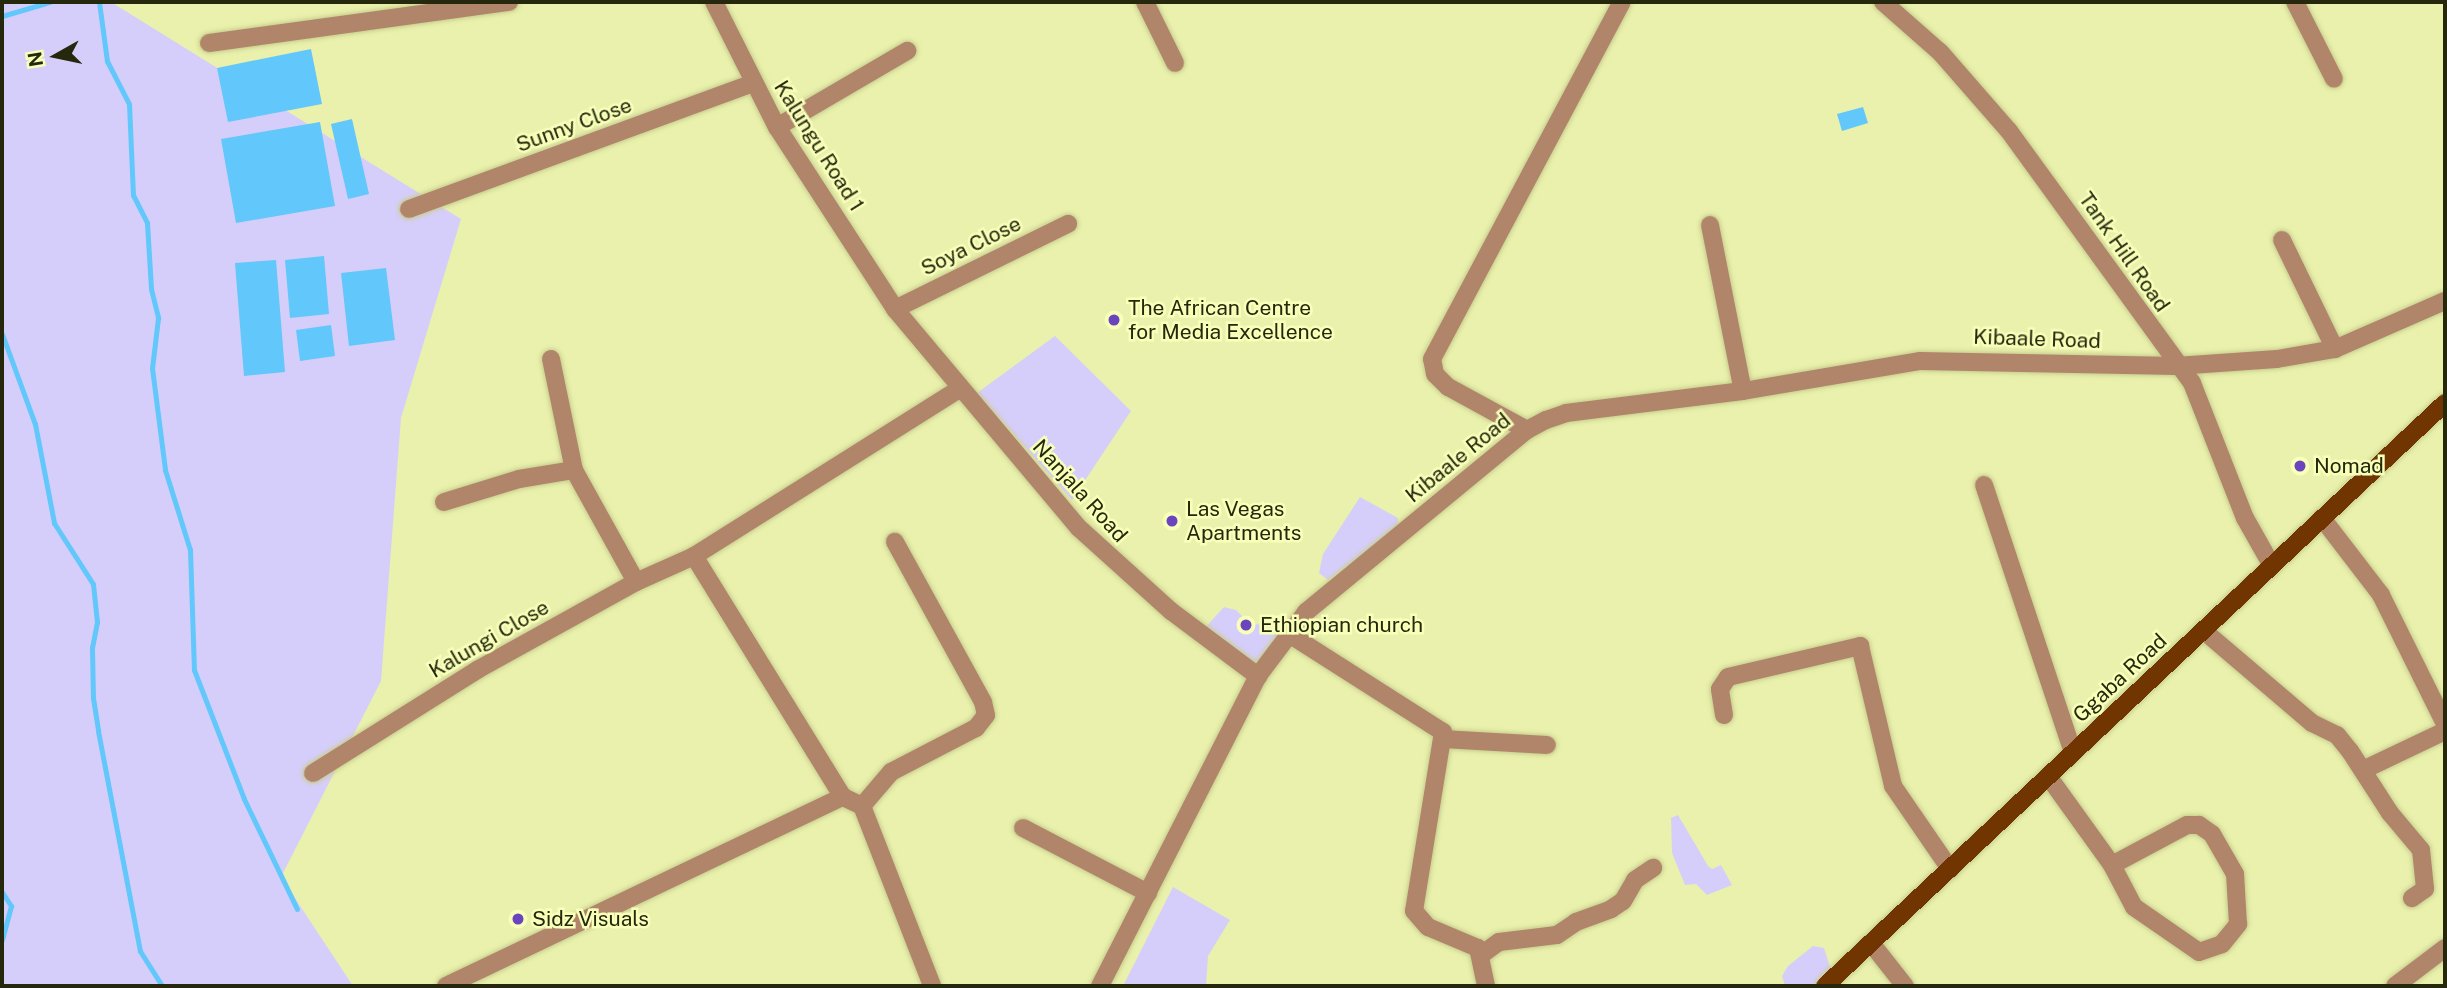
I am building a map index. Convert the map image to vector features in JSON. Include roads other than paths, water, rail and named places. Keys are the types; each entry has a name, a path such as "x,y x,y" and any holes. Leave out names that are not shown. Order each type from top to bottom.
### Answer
{"main road":[{"name":"Ggaba Road","path":"1825,986 2445,403"}],"street":[{"path":"209,43 509,2"},
{"name":"Kalungu Road 1","path":"714,2 777,127 895,309"},
{"path":"1145,2 1175,63"},
{"path":"1527,430 1448,387 1435,374 1432,359 1622,2"},
{"name":"Tank Hill Road","path":"1883,2 1940,52 2009,131 2176,366 2204,407 2245,518 2272,566"},
{"path":"2295,2 2334,79"},
{"path":"777,127 907,51"},
{"name":"Sunny Close","path":"409,209 753,83"},
{"name":"Soya Close","path":"895,309 1068,224"},
{"path":"1710,225 1743,391"},
{"path":"2282,240 2335,349"},
{"name":"Kibaale Road","path":"1100,986 1258,676 1289,634 1329,589 1527,430 1566,413 1743,391 1934,360 2176,366 2251,362 2335,349 2445,301"},
{"name":"Nanjala Road","path":"895,309 1117,566 1258,676"},
{"path":"551,359 574,470 636,582"},
{"name":"Kalungi Close","path":"313,773 477,670 636,582 694,556 961,388"},
{"path":"444,502 519,479 574,470"},
{"path":"1984,485 2073,752"},
{"path":"2322,518 2381,595 2445,724"},
{"path":"862,806 891,772 976,728 986,715 983,702 895,542"},
{"path":"694,556 842,797 862,806 932,986"},
{"path":"2204,631 2312,723 2337,735 2363,769 2390,813 2421,850 2425,889 2412,898"},
{"path":"1289,634 1440,726 1443,739 1414,911 1428,927 1475,948 1499,942 1558,935 1576,922 1611,909 1623,901 1635,880 1653,868"},
{"path":"1724,715 1720,689 1728,677 1860,646 1893,786 1950,869"},
{"path":"2363,769 2445,731"},
{"path":"1443,739 1547,745"},
{"path":"2048,776 2112,865 2134,907 2186,947 2209,951 2222,944 2238,924 2235,874 2212,834 2199,825 2187,825 2112,865"},
{"path":"446,986 842,797"},
{"path":"1023,828 1148,893"},
{"path":"1871,943 1905,986"},
{"path":"1475,948 1486,986"},
{"path":"2395,986 2445,948"}],"water":[{"path":"311,49 322,104 228,122 217,68"},
{"path":"1863,107 1868,123 1842,131 1837,114"},
{"path":"352,119 369,194 348,199 331,124"},
{"path":"320,122 335,206 236,223 221,139"},
{"path":"324,256 329,314 290,318 285,260"},
{"path":"276,260 285,372 244,376 235,263"},
{"path":"386,268 395,340 349,346 341,273"},
{"path":"331,325 335,356 300,361 296,330"}],"waterway":[{"path":"2,16 50,2"},
{"path":"99,2 107,61 129,104 133,195 147,223 151,289 158,318 152,368 165,470 190,550 194,670 244,799 297,909"},
{"path":"2,334 35,424 54,523 93,584 97,622 92,648 93,698 98,731 140,951 162,986"},
{"path":"2,892 11,906 2,940"}],"place":[{"name":"The African Centre for Media Excellence","path":"1114,320"},
{"name":"Nomad","path":"2300,466"},
{"name":"Las Vegas Apartments","path":"1172,521"},
{"name":"Ethiopian church","path":"1246,625"},
{"name":"Sidz Visuals","path":"518,919"}]}
